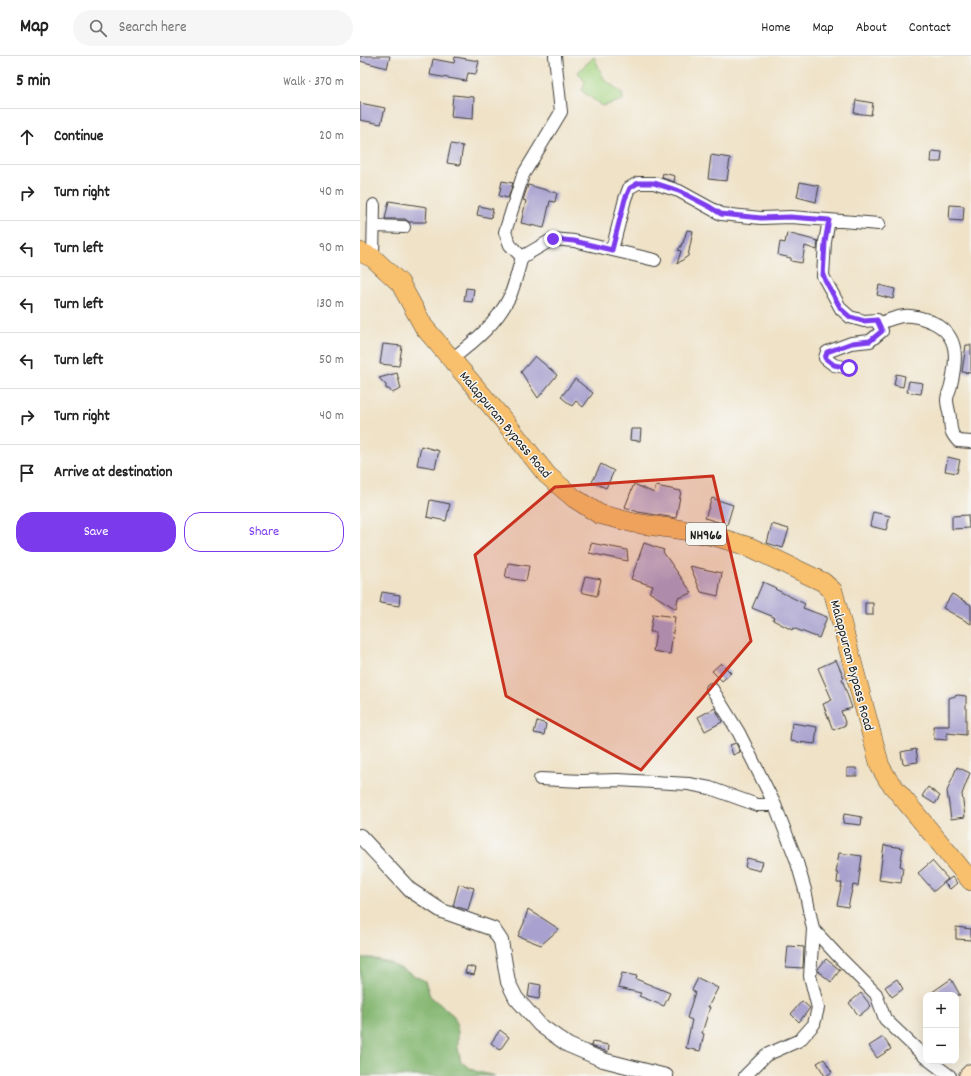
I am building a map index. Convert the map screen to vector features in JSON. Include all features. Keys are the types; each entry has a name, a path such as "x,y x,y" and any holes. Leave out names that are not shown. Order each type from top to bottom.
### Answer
{"highway":[{"name":"Malappuram Bypass Road","path":"366,255 400,283 424,327 505,422 547,475 574,498 598,514 634,523 718,537 750,547 823,582 833,592 880,766 888,780 971,881"}],"main road":[{"path":"967,1076 971,1072"}],"street":[{"path":"522,257 510,245 505,232 524,175 561,112 555,56"},
{"path":"612,250 625,199 630,188 638,183 654,183 679,191 721,214 761,218 790,217 879,224"},
{"path":"366,255 374,226 374,205"},
{"path":"829,220 825,242 823,276 841,309 850,317 864,321 877,320 882,331 870,341 852,343 827,352 825,358 834,365 849,368"},
{"path":"374,226 404,227"},
{"path":"452,359 478,339 496,319 510,296 522,257 553,239 574,241 655,260"},
{"path":"878,324 906,315 919,316 937,324 948,333 954,345 956,361 947,400 951,433 958,441 971,442"},
{"path":"712,689 739,733 775,805 796,859 805,890 813,929 810,976 818,1008 814,1024 800,1040 766,1055 745,1076"},
{"path":"540,779 582,781 618,780 689,784 710,788 757,805 775,805"},
{"path":"360,836 410,890 442,911 493,929 501,941 508,982 516,998 540,1025 568,1045 603,1060 666,1076"},
{"path":"813,929 876,994 885,1019 923,1055"},
{"path":"934,1064 950,1076"}],"highlighted area":[{"path":"713,476 751,641 641,770 506,696 475,555 555,487"}],"green space":[{"path":"594,57 604,79 622,93 623,100 602,106 582,91 585,82 578,72"},
{"path":"360,958 371,958 388,962 425,981 430,996 454,1016 458,1032 458,1048 461,1062 475,1071 495,1076 360,1076"}],"building":[{"path":"360,56 390,56 387,68 360,61"},
{"path":"455,57 479,61 476,74 468,73 466,81 430,75 433,59 454,63"},
{"path":"453,95 474,97 473,119 451,117"},
{"path":"856,100 873,103 871,115 854,113"},
{"path":"360,103 385,108 381,124 360,120"},
{"path":"451,144 463,146 460,165 447,163"},
{"path":"932,151 942,152 941,162 931,162"},
{"path":"711,155 730,158 727,181 708,179"},
{"path":"663,173 675,176 674,182 662,178"},
{"path":"502,181 513,183 508,198 499,196"},
{"path":"800,182 819,186 816,202 797,197"},
{"path":"528,185 557,193 555,202 550,201 544,228 521,223 526,201 523,200"},
{"path":"389,201 427,207 426,222 409,222 405,219 385,219"},
{"path":"950,205 964,206 963,221 949,220"},
{"path":"479,206 493,209 491,218 477,215"},
{"path":"687,230 693,231 688,256 677,264 681,251 678,250 683,243"},
{"path":"787,233 818,241 817,250 805,246 802,263 791,261 791,258 778,255 780,242 785,243"},
{"path":"879,285 895,289 893,299 877,295"},
{"path":"466,288 474,289 472,302 464,301"},
{"path":"383,344 402,346 399,366 380,364"},
{"path":"966,345 971,345 971,373 962,372"},
{"path":"535,356 557,375 538,398 521,372"},
{"path":"397,373 401,389 392,393 389,389 386,389 386,385 379,378"},
{"path":"896,374 905,376 903,387 894,385"},
{"path":"575,379 593,393 583,407 576,401 572,406 561,397"},
{"path":"909,381 923,383 921,394 907,392"},
{"path":"631,429 641,429 640,441 630,440"},
{"path":"421,446 439,451 435,468 417,465"},
{"path":"948,457 960,460 957,473 945,471"},
{"path":"601,464 614,471 606,488 592,482"},
{"path":"634,484 654,493 656,486 681,491 676,518 638,512 625,507"},
{"path":"712,498 733,505 727,525 705,518"},
{"path":"430,500 450,504 446,521 427,517"},
{"path":"873,512 890,516 886,530 870,526"},
{"path":"968,515 969,528 952,529 952,516"},
{"path":"772,524 789,529 783,548 767,543"},
{"path":"591,543 627,550 628,561 589,553"},
{"path":"644,543 664,550 663,552 692,593 678,598 676,609 649,592 653,586 631,579"},
{"path":"508,563 529,566 526,581 505,578"},
{"path":"690,566 722,573 718,596 701,592"},
{"path":"585,576 601,579 597,596 581,592"},
{"path":"763,582 805,604 803,608 827,617 819,638 793,628 792,630 773,620 774,617 752,608"},
{"path":"382,592 400,595 399,606 380,603"},
{"path":"952,594 971,605 971,624 943,608"},
{"path":"865,603 873,603 873,615 865,615"},
{"path":"653,614 675,617 670,654 653,651 656,632 650,632"},
{"path":"836,660 844,678 842,679 852,708 841,711 846,725 833,730 823,704 832,700 818,668"},
{"path":"721,663 731,673 722,681 712,671"},
{"path":"958,695 966,696 966,735 947,733 947,740 934,739 933,726 949,726 949,698"},
{"path":"715,708 722,722 705,731 698,717"},
{"path":"537,721 546,724 544,735 534,733"},
{"path":"792,723 817,727 815,744 790,741"},
{"path":"736,743 740,752 733,755 730,745"},
{"path":"916,749 918,762 903,764 901,752"},
{"path":"957,767 970,773 962,794 965,817 951,819 947,791"},
{"path":"847,768 856,768 857,776 847,776"},
{"path":"928,787 940,796 935,804 922,796"},
{"path":"844,814 862,817 861,825 843,823"},
{"path":"884,845 903,848 900,866 903,867 901,883 879,880"},
{"path":"839,853 862,856 858,886 853,885 848,907 837,905 842,883 837,883 838,873 836,873"},
{"path":"747,858 763,862 760,871 745,867"},
{"path":"932,861 948,879 934,891 918,873"},
{"path":"952,877 957,883 950,889 944,883"},
{"path":"459,884 474,888 468,910 453,906"},
{"path":"528,909 559,929 541,945 518,936"},
{"path":"956,927 971,929 971,940 956,939"},
{"path":"788,946 804,947 803,968 786,967"},
{"path":"826,959 840,970 831,982 818,971"},
{"path":"467,966 476,968 474,975 465,973"},
{"path":"622,973 637,976 636,979 670,993 664,1006 639,996 641,993 618,988"},
{"path":"698,978 718,988 708,1007 710,1007 702,1033 704,1034 700,1051 686,1048 692,1020 687,1018 695,992 692,990"},
{"path":"897,979 903,989 892,997 885,987"},
{"path":"951,979 958,992 932,992"},
{"path":"530,983 541,985 539,999 528,997"},
{"path":"861,993 871,1006 859,1016 849,1003"},
{"path":"802,1001 810,1008 799,1022 791,1014"},
{"path":"500,1030 509,1037 500,1050 491,1043"},
{"path":"883,1037 891,1049 877,1058 869,1046"},
{"path":"592,1042 609,1045 608,1052 591,1046"},
{"path":"824,1059 832,1072 826,1076 817,1063"}],"route":[{"path":"553,239 574,241 612,250 625,199 630,188 638,183 654,183 679,191 721,214 761,218 790,217 829,220 825,242 823,276 841,309 850,317 864,321 877,320 882,331 870,341 852,343 827,352 825,358 834,365 849,368"}]}
